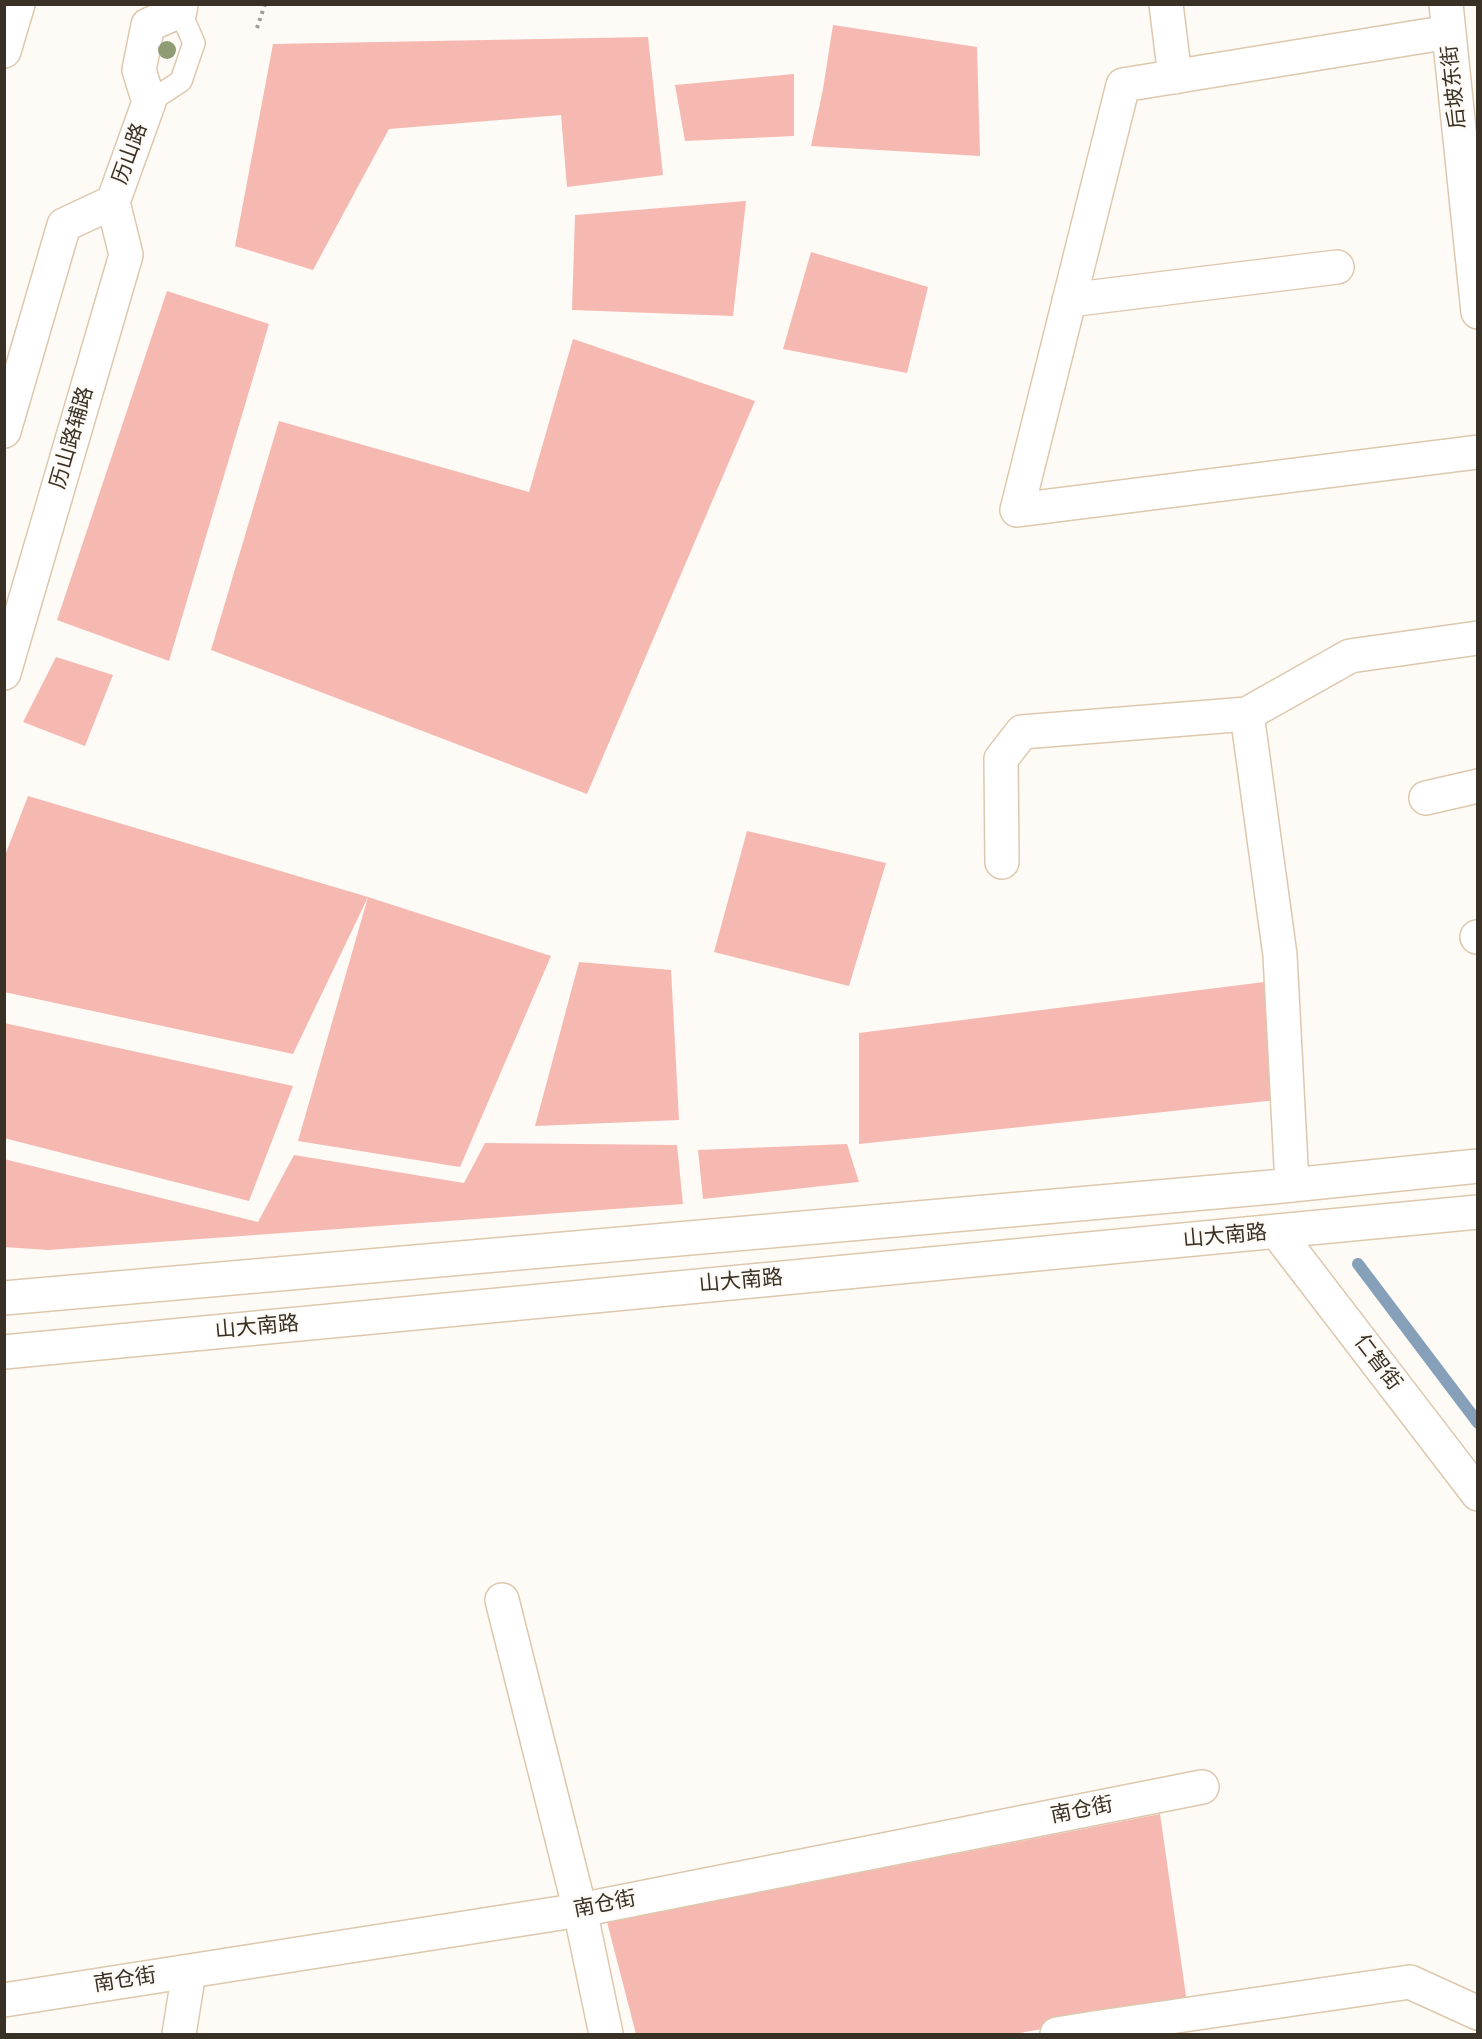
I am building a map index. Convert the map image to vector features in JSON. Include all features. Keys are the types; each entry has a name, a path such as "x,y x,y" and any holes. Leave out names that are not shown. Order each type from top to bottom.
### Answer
{"street":[{"path":"4,51 18,4"},
{"path":"1166,4 1174,77"},
{"name":"历山路","path":"4,431 64,225 113,202 149,102 139,70 148,25 180,8"},
{"path":"1448,18 1174,77 1123,85 1017,510 1478,452"},
{"name":"后坡东街","path":"1448,18 1478,312"},
{"name":"历山路辅路","path":"4,673 126,255 113,202"},
{"path":"1069,300 1337,267"},
{"path":"1002,862 1001,759 1022,732 1247,714 1350,656 1478,638"},
{"path":"1247,714 1280,955 1292,1185"},
{"path":"1426,798 1478,786"},
{"path":"4,1298 1292,1185 1478,1166"},
{"name":"山大南路","path":"4,1352 1478,1212"},
{"name":"仁智街","path":"1277,1232 1478,1494"},
{"path":"502,1600 580,1910 606,2034"},
{"name":"南仓街","path":"4,2000 580,1910 1202,1787"},
{"path":"179,2034 189,1972"},
{"path":"1057,2034 1095,2031 1410,1982 1478,2013"}],"lane":[{"path":"149,102 181,81 194,43 180,8"}],"path":[{"path":"257,28 265,4"}],"building":[{"path":"833,25 977,47 980,156 811,146"},
{"path":"648,37 663,175 567,187 561,115 389,129 313,270 235,246 273,44"},
{"path":"794,74 794,136 685,141 675,85"},
{"path":"746,201 733,316 572,310 575,215"},
{"path":"811,252 928,287 907,373 783,349"},
{"path":"167,291 269,324 169,661 57,620"},
{"path":"573,339 755,401 587,794 211,650 279,421 529,492"},
{"path":"56,657 113,675 85,746 23,722"},
{"path":"28,796 368,897 293,1054 4,992 4,858"},
{"path":"747,831 886,863 849,986 714,952"},
{"path":"368,897 551,956 460,1167 298,1141"},
{"path":"579,962 671,970 679,1120 535,1126"},
{"path":"1264,982 1277,1100 859,1144 859,1033"},
{"path":"4,1023 293,1086 249,1201 4,1138"},
{"path":"485,1143 677,1145 683,1204 48,1250 4,1247 4,1159 258,1222 294,1155 464,1183"},
{"path":"847,1144 859,1182 703,1199 698,1150"},
{"path":"1160,1814 1187,2003 1014,2034 636,2034 607,1922"}],"waterway":[{"path":"1358,1264 1478,1423"}]}
